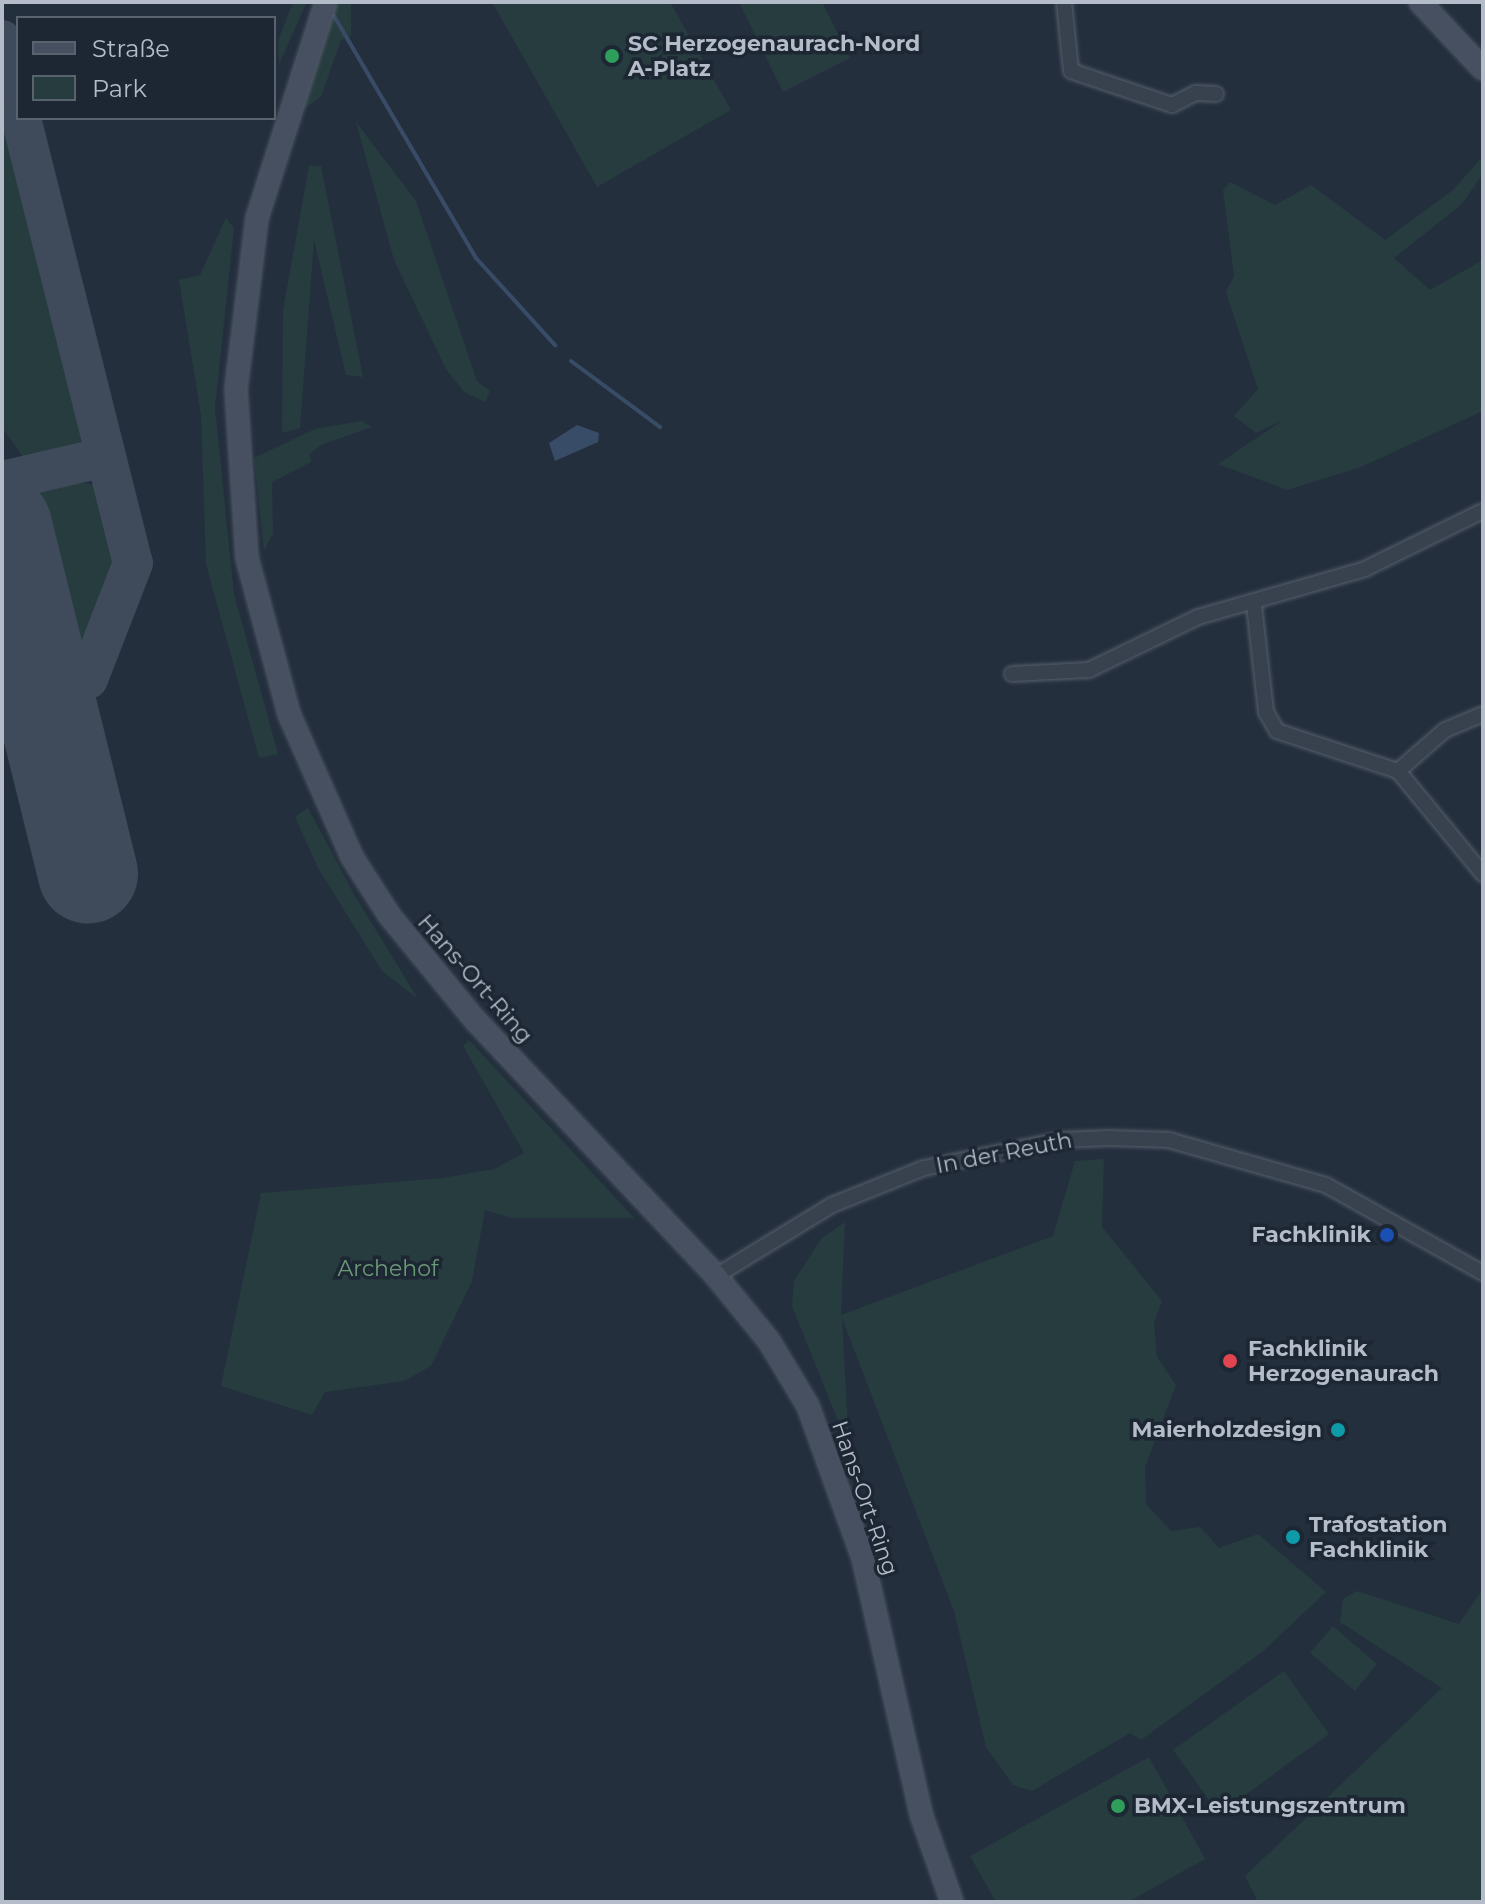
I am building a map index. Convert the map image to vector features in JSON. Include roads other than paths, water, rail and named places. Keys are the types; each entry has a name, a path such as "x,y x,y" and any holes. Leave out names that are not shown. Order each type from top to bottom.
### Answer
{"main road":[{"name":"Hans-Ort-Ring","path":"326,2 261,204 242,304 238,474 264,637 320,794 389,915 475,1020 632,1182 769,1341 837,1476 882,1633 921,1814 952,1902"},
{"path":"1420,2 1483,69"}],"street":[{"path":"1064,2 1071,71 1172,105 1196,93 1216,94"},
{"path":"1012,674 1089,670 1198,617 1254,605 1365,569 1483,511"},
{"path":"1254,605 1266,712 1277,731 1398,771 1483,874"},
{"path":"1398,771 1445,730 1483,714"},
{"name":"In der Reuth","path":"716,1276 821,1210 924,1168 1061,1140 1110,1138 1169,1140 1326,1185 1483,1273"}],"water":[{"path":"577,425 599,433 598,442 555,461 549,443"}],"waterway":[{"path":"334,16 476,258 555,345"},
{"path":"571,361 660,427"}],"place":[{"name":"SC Herzogenaurach-Nord A-Platz","path":"612,56"},
{"name":"Fachklinik","path":"1387,1235"},
{"name":"Fachklinik Herzogenaurach","path":"1230,1361"},
{"name":"Maierholzdesign","path":"1338,1430"},
{"name":"Trafostation Fachklinik","path":"1293,1537"},
{"name":"BMX-Leistungszentrum","path":"1118,1806"}],"park label":[{"name":"Archehof","path":"388,1269"}]}
